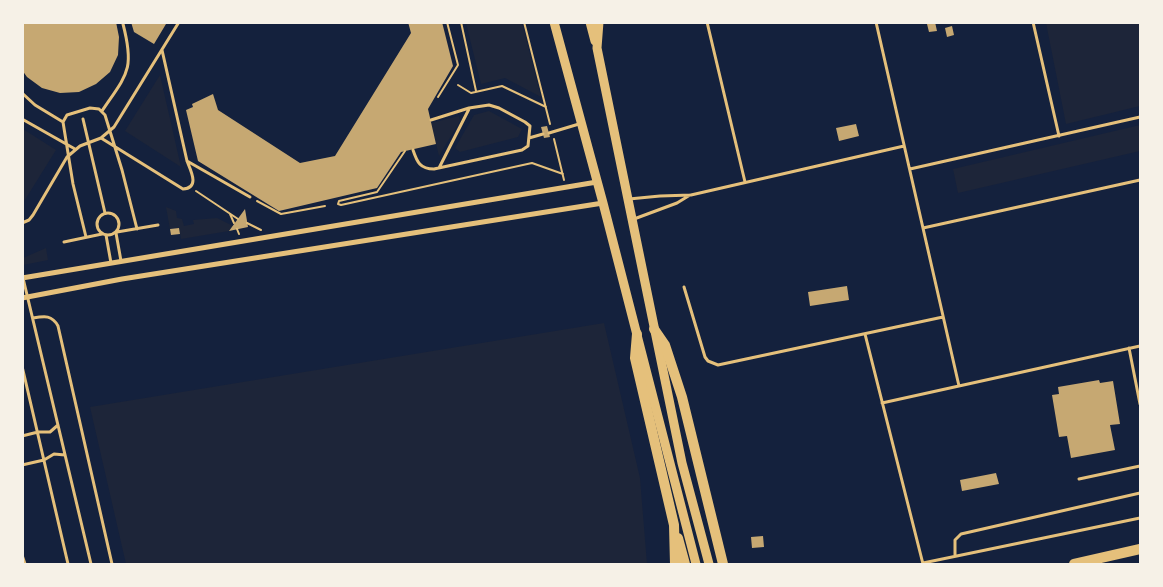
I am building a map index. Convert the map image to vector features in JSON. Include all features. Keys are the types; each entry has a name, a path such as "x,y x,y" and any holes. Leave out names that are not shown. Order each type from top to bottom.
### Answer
{"highway":[{"path":"654,329 665,346 682,397 723,564"},
{"path":"637,334 635,358 637,368 685,564"},
{"path":"674,525 675,564"},
{"path":"1074,564 1140,550"}],"main road":[{"path":"554,22 580,124 603,203 696,564"},
{"path":"590,22 629,199 682,463 709,564"},
{"path":"597,48 599,22"}],"street":[{"path":"23,278 597,182"},
{"path":"26,297 122,279 603,203"}],"lane":[{"path":"22,223 29,220 67,157 76,149 108,133 119,120 179,22"},
{"path":"707,22 745,182"},
{"path":"876,22 959,386"},
{"path":"1033,22 1058,136"},
{"path":"102,111 122,81 128,68 129,47 123,24"},
{"path":"100,138 179,187 186,189 193,184 193,176 187,161 162,50"},
{"path":"22,93 35,105 62,122"},
{"path":"413,150 420,166 429,169 439,169 522,150 528,146 530,129 528,124 499,108 489,105 470,108 431,120"},
{"path":"86,237 73,184 62,122 71,113 94,108 102,111"},
{"path":"439,169 470,108"},
{"path":"102,111 122,170 137,229"},
{"path":"910,170 1140,117"},
{"path":"22,119 76,149"},
{"path":"83,119 105,213"},
{"path":"550,132 580,124"},
{"path":"529,138 543,134"},
{"path":"629,199 691,195 904,146"},
{"path":"187,161 250,197"},
{"path":"923,228 1140,180"},
{"path":"633,220 677,203 691,195"},
{"path":"110,262 104,235 99,231 97,223 101,215 105,213 113,214 119,220 117,232 121,261"},
{"path":"64,242 158,225"},
{"path":"23,278 91,564"},
{"path":"684,287 705,357 713,364 718,365 943,317"},
{"path":"33,318 47,316 55,321 58,326 112,564"},
{"path":"865,334 923,564 1140,518"},
{"path":"882,403 1140,346"},
{"path":"1129,348 1140,404"},
{"path":"22,366 68,564"},
{"path":"22,436 38,432 50,432 58,424"},
{"path":"22,465 44,460 54,454 66,456"},
{"path":"1079,479 1140,466"},
{"path":"956,556 956,540 961,534 1140,493"},
{"path":"22,555 25,564"}],"path":[{"path":"438,97 458,65 447,22"},
{"path":"461,22 476,91"},
{"path":"524,22 546,106 550,132 566,188"},
{"path":"458,85 469,92 502,86 546,106"},
{"path":"405,151 377,192 339,201 338,204 341,206 532,163 562,174"},
{"path":"198,192 238,219"},
{"path":"250,197 281,214 325,206"},
{"path":"230,214 234,223"}],"shaded area":[{"path":"466,23 522,23 541,97 505,78 481,84"},
{"path":"1046,23 1140,23 1140,106 1066,124"},
{"path":"160,75 181,167 125,131"},
{"path":"489,111 522,129 518,137 460,152 455,148 474,115"},
{"path":"459,116 460,121 439,156 431,123"},
{"path":"1140,125 1140,151 958,193 953,169"},
{"path":"23,129 56,150 23,203"},
{"path":"166,207 176,211 177,218 182,219 184,226 194,224 193,220 217,218 233,226 229,231 181,239 179,228 170,229"},
{"path":"46,248 48,260 23,265 23,258"},
{"path":"604,323 640,478 647,564 126,564 90,407"}],"building":[{"path":"22,22 116,22 119,37 118,55 110,72 96,84 79,92 60,93 42,88 27,77 22,70"},
{"path":"131,22 166,22 166,24 154,44 134,32"},
{"path":"408,22 442,22 453,66 428,109 436,144 401,152 377,188 279,211 198,161 186,110 193,107 192,104 213,94 218,110 300,163 335,156 411,33"},
{"path":"935,22 937,31 929,32 927,24"},
{"path":"952,26 954,35 947,37 945,28"},
{"path":"856,124 859,136 839,141 836,128"},
{"path":"547,126 550,137 544,138 541,127"},
{"path":"245,209 248,227 229,231"},
{"path":"179,228 180,234 171,235 170,229"},
{"path":"847,286 849,300 810,306 808,292"},
{"path":"1099,380 1100,383 1113,381 1120,424 1110,425 1115,450 1071,458 1067,436 1059,437 1052,395 1059,394 1058,387"},
{"path":"996,473 999,484 962,491 960,480"},
{"path":"763,536 764,547 752,548 751,537"}]}
